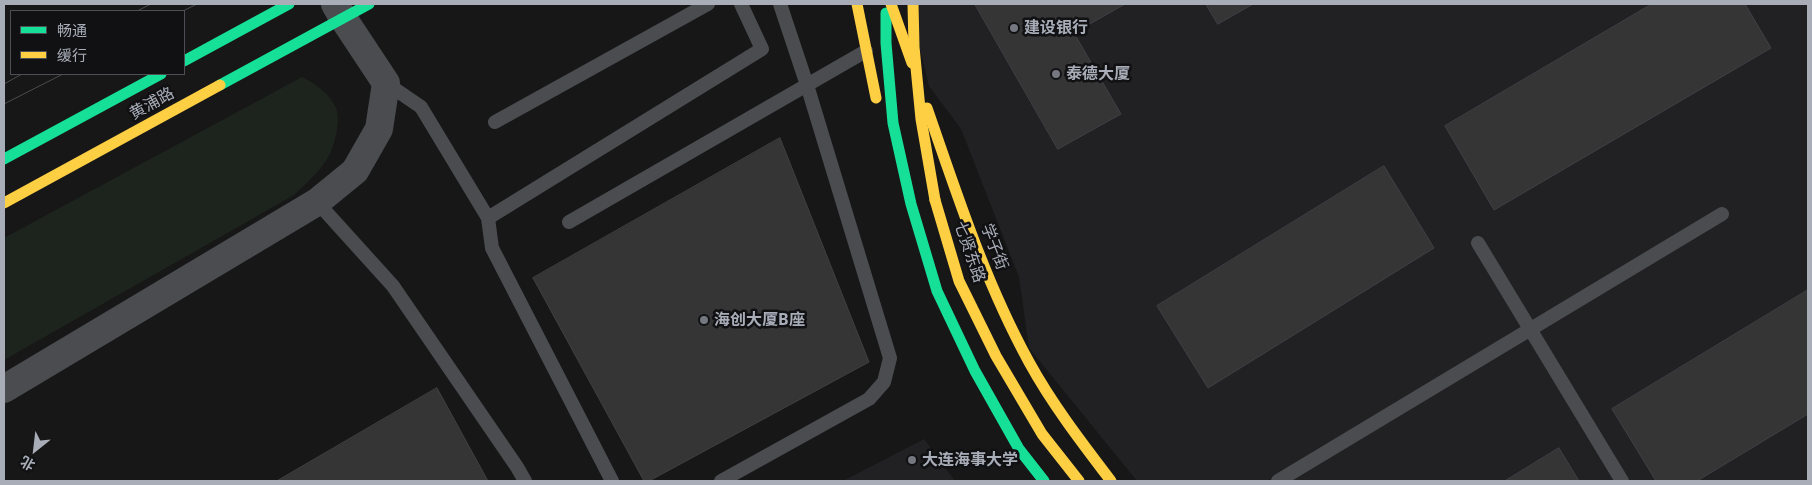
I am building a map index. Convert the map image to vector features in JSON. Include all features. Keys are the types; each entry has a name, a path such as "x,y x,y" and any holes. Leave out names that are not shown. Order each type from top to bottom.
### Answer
{"main road":[{"path":"185,60 289,4"},
{"name":"黄浦路","path":"4,203 339,11 369,4"},
{"path":"857,4 877,107"},
{"path":"886,4 886,43 893,123 911,204 937,291 975,371 1019,449 1044,481"},
{"name":"学子街","path":"891,4 984,267 1025,354 1062,416 1111,481"},
{"name":"七贤东路","path":"913,4 914,47 921,119 935,200 959,281 996,356 1042,434 1079,481"},
{"name":"黄浦路","path":"4,160 159,75"}],"street":[{"path":"4,388 317,202 355,172 379,129 386,83 339,11"}],"lane":[{"path":"494,122 708,4"},
{"path":"488,218 762,49 741,4"},
{"path":"721,481 869,399 884,382 890,358 807,85 780,4"},
{"path":"569,222 866,51"},
{"path":"386,83 421,107 488,218 492,248 612,481"},
{"path":"317,202 393,286 517,466 525,481"},
{"path":"1278,481 1722,214"},
{"path":"1478,242 1622,481"}],"shaded area":[{"path":"909,4 1808,4 1808,481 1137,481 1029,348 1019,277 961,129 929,86"},
{"path":"302,77 312,82 330,98 336,108 338,124 334,144 327,160 314,176 294,195 4,360 4,238"},
{"name":"大连海事大学","path":"924,439 955,481 843,481"}],"building":[{"name":"泰德大厦","path":"975,4 1125,4 1074,33 1121,114 1058,149"},
{"path":"1206,4 1253,4 1218,24"},
{"path":"1652,4 1745,4 1771,48 1494,210 1445,126"},
{"name":"海创大厦B座","path":"780,138 869,362 649,481 644,481 533,278"},
{"path":"1384,166 1434,248 1208,388 1157,306"},
{"path":"1808,290 1808,414 1697,481 1656,481 1612,409"},
{"path":"437,388 488,481 277,481"},
{"path":"1559,448 1579,481 1505,481"}],"tram line":[{"path":"139,10 151,4"},
{"path":"185,10 197,4"},
{"path":"4,84 20,75"},
{"path":"4,104 61,75"}],"traffic: fast":[{"path":"185,60 289,4"},
{"path":"220,85 369,4"},
{"path":"886,13 886,43 893,123 911,204 937,291 975,371 1019,449 1044,481"},
{"path":"4,159 159,75"}],"traffic: slow":[{"path":"857,4 876,98"},
{"path":"891,4 912,63"},
{"path":"913,4 914,47 921,119 935,200"},
{"path":"4,203 220,85"},
{"path":"927,108 985,269 1013,332 1047,393 1111,481"},
{"path":"935,200 959,281 996,356 1042,434 1079,481"}],"place":[{"name":"建设银行","path":"1014,28"},
{"name":"泰德大厦","path":"1056,74"},
{"name":"海创大厦B座","path":"704,320"},
{"name":"大连海事大学","path":"912,460"}]}
